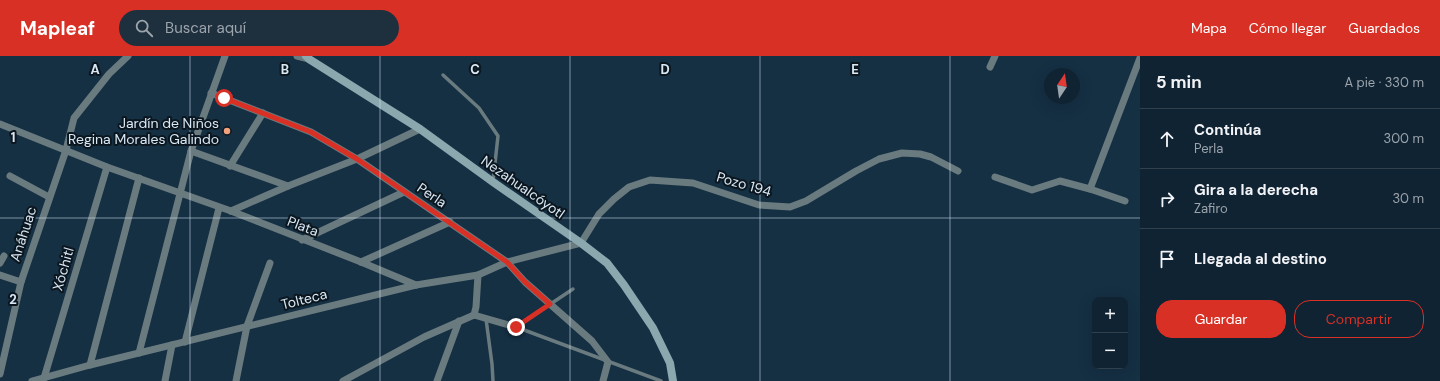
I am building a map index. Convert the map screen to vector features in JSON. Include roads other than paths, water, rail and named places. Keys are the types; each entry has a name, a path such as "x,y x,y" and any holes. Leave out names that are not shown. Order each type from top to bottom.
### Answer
{"main road":[{"name":"Nezahualcóyotl","path":"308,58 420,129 607,263 653,328 670,364 673,381"}],"street":[{"name":"Anáhuac","path":"0,374 21,282 66,150 74,118 109,74 128,56"},
{"path":"138,353 190,151 225,56"},
{"path":"298,56 308,58"},
{"path":"990,67 995,56"},
{"path":"1090,189 1139,63"},
{"name":"Perla","path":"211,93 311,132 357,159 450,222 507,262 525,282 592,341 608,362"},
{"path":"230,166 263,113"},
{"name":"Plata","path":"0,124 107,167 230,211 416,285"},
{"path":"230,211 357,159 420,129"},
{"path":"190,151 288,186"},
{"name":"Pozo 194","path":"581,243 599,214 614,198 629,187 650,180 693,183 759,205 790,207 806,201 879,159 902,154 920,154 931,157 958,171"},
{"name":"Xóchitl","path":"44,378 107,167"},
{"path":"10,176 49,197"},
{"path":"995,177 1032,190 1060,181 1126,201"},
{"path":"90,365 139,178"},
{"path":"302,240 404,192"},
{"path":"185,342 219,208"},
{"path":"361,262 450,222"},
{"name":"Tolteca","path":"32,381 44,378 55,378 90,365 416,285 478,275 507,262 581,243"},
{"path":"0,263 4,256"},
{"path":"236,381 242,358 247,326 270,263"},
{"path":"0,275 21,282"},
{"path":"474,315 478,275"},
{"path":"343,381 424,337 474,315 516,327"},
{"path":"437,381 459,322"},
{"path":"165,381 172,345"},
{"path":"604,381 608,362"}],"lane":[{"path":"444,75 479,108 498,136 493,182"},
{"path":"516,327 573,289"},
{"path":"486,318 493,381"},
{"path":"516,327 661,381"}],"place":[{"name":"Jardín de Niños Regina Morales Galindo","path":"227,131"}]}
